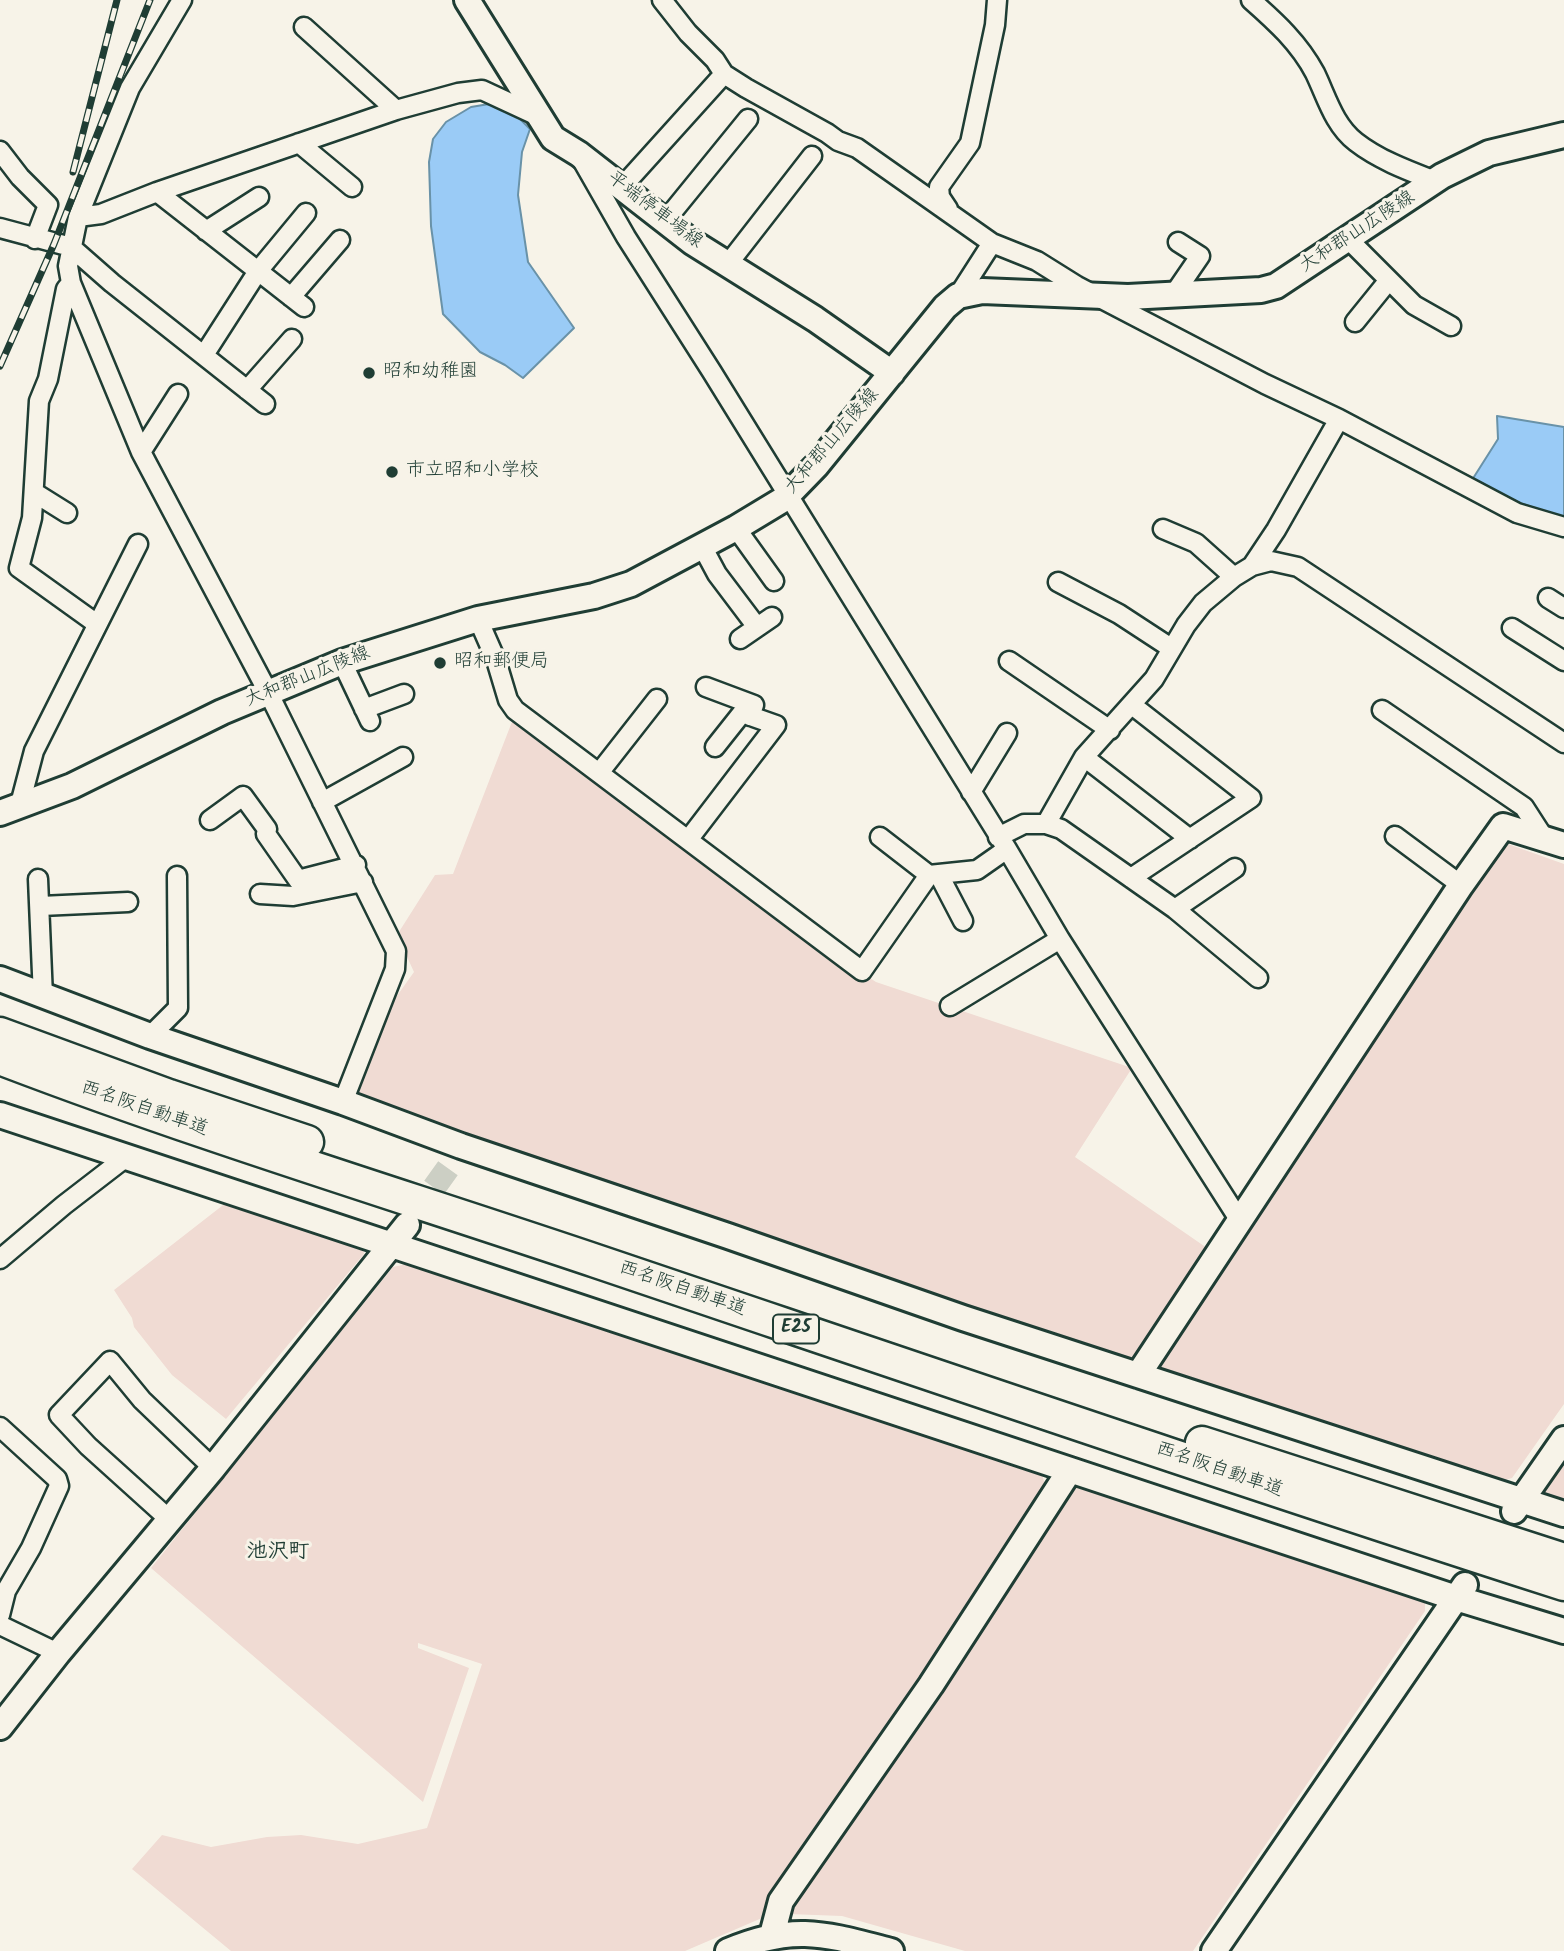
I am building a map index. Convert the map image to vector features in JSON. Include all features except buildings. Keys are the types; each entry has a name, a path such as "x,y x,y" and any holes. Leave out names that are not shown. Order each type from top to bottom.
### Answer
{"highway":[{"name":"西名阪自動車道","path":"0,1034 34,1059 162,1118 1564,1584"},
{"name":"西名阪自動車道","path":"0,1058 34,1059 169,1096 1329,1485 1564,1560"},
{"path":"1128,1441 1564,1607"},
{"path":"1329,1485 1564,1541"}],"street":[{"path":"181,0 130,88 78,217 68,266 71,283 141,452 269,694 396,951 396,963 343,1102"},
{"name":"平端停車場線","path":"467,0 553,138 579,154 692,242 816,318 892,373"},
{"path":"662,0 724,74 838,141 857,148 992,243 1037,261 1077,286 1517,513 1564,527"},
{"path":"949,211 940,197 939,187 970,143 998,0"},
{"path":"1251,0 1291,36 1314,73 1332,113 1356,142 1388,161 1435,181"},
{"path":"304,27 396,110"},
{"path":"622,187 724,74"},
{"path":"78,217 101,214 157,192 396,110 458,93 482,90 538,116"},
{"path":"665,221 748,119"},
{"name":"大和郡山広陵線","path":"9,810 72,786 222,712 342,662 478,619 594,596 631,584 736,528 788,495 816,466 945,307 958,296 982,291 1099,296 1261,290 1276,286 1435,181 1489,153 1564,135"},
{"path":"299,143 352,187"},
{"path":"0,151 20,177 48,205 35,239"},
{"path":"579,154 626,237 788,495 1060,939 1240,1221"},
{"path":"728,264 811,156"},
{"path":"157,192 298,302 340,240"},
{"path":"206,231 259,197"},
{"path":"204,355 258,271 306,213"},
{"path":"0,228 71,247 112,283 265,404"},
{"path":"1349,240 1414,304 1451,326"},
{"path":"1174,294 1200,256 1178,242"},
{"path":"958,296 992,243"},
{"path":"1355,322 1389,279"},
{"path":"71,283 66,289 48,380 39,401 35,493 32,518 19,568 97,624"},
{"path":"247,390 292,339"},
{"path":"141,452 178,394"},
{"path":"1252,566 1276,530 1339,419"},
{"path":"35,493 67,513"},
{"path":"736,528 774,581"},
{"path":"1163,529 1196,543 1234,577"},
{"path":"9,810 34,751 138,544"},
{"path":"702,546 717,575 757,627"},
{"path":"1046,824 1084,757 1154,679 1171,648 1203,603 1234,577 1252,566 1271,561 1298,567 1564,743"},
{"path":"1058,582 1119,614 1171,648"},
{"path":"1548,598 1564,608"},
{"path":"740,639 772,617"},
{"path":"478,619 496,660 508,700 515,710 862,971 934,875 977,870 1024,824 1046,824 1061,829 1175,909 1258,978"},
{"path":"1512,628 1564,661"},
{"path":"1009,661 1110,730"},
{"path":"342,662 367,715 404,694"},
{"path":"706,687 754,705 750,716"},
{"path":"599,773 657,699"},
{"path":"1131,878 1251,798 1132,705"},
{"path":"1382,710 1524,807 1554,842"},
{"path":"688,840 776,725 741,713 715,747"},
{"path":"971,792 1007,733"},
{"path":"322,802 403,757"},
{"path":"1084,757 1190,839"},
{"path":"210,820 243,796 299,880 356,866"},
{"path":"1138,1375 1461,885 1503,826 1554,842"},
{"path":"1395,836 1461,885"},
{"path":"880,837 934,875 963,921"},
{"path":"1175,909 1235,868"},
{"path":"150,1036 178,1008 177,876"},
{"path":"38,879 43,997"},
{"path":"260,894 293,895 363,882"},
{"path":"41,906 128,902"},
{"path":"950,1006 1060,939"},
{"path":"0,979 150,1036 343,1102 456,1155 728,1236 1518,1506 1564,1514"},
{"path":"0,1115 125,1158 400,1234 1070,1470 1461,1592 1564,1631"},
{"path":"0,1259 125,1158"},
{"path":"0,1727 58,1653 214,1468 400,1234"},
{"path":"170,1520 88,1446 59,1415 110,1362 142,1400 214,1468"},
{"path":"0,1427 57,1479 59,1486 31,1548 3,1589 0,1615"},
{"path":"1518,1506 1564,1439"},
{"path":"772,1935 781,1901 931,1685 1070,1470"},
{"path":"1214,1951 1461,1592"},
{"path":"0,1625 58,1653"},
{"path":"728,1951 772,1935 803,1933 834,1936 891,1951"}],"shaded area":[{"path":"515,714 833,954 876,982 1132,1068 1075,1157 1207,1248 1135,1360 921,1292 363,1104 354,1089 382,1017 414,972 397,935 435,875 453,874"},
{"path":"1505,843 1564,864 1564,1404 1512,1478 1497,1482 1159,1369"},
{"path":"227,1202 362,1245 364,1254 226,1419 172,1375 134,1327 132,1318 114,1290"},
{"path":"412,1263 584,1316 1042,1475 1047,1490 762,1918 685,1951 231,1951 132,1869 162,1835 211,1847 267,1837 301,1835 358,1844 427,1828 482,1664 418,1643 418,1648 469,1668 423,1802 151,1568 393,1267"},
{"path":"1564,1460 1564,1500 1541,1493"},
{"path":"1087,1487 1425,1598 1425,1611 1193,1951 965,1951 842,1916 788,1914 1073,1488"}],"water":[{"path":"489,104 515,114 530,129 522,152 518,195 528,262 574,328 523,378 480,352 443,314 431,226 429,162 433,139 446,122 471,107"},
{"path":"1497,416 1564,427 1564,518 1520,503 1472,480 1498,439"}],"tunnel":[{"path":"413,1217 451,1164"}],"railway":[{"path":"73,172 117,0"},
{"path":"0,366 54,244 150,0"}],"place":[{"name":"昭和幼稚園","path":"369,373"},
{"name":"市立昭和小学校","path":"392,472"},
{"name":"昭和郵便局","path":"440,663"}],"district":[{"name":"池沢町","path":"278,1553"}]}
